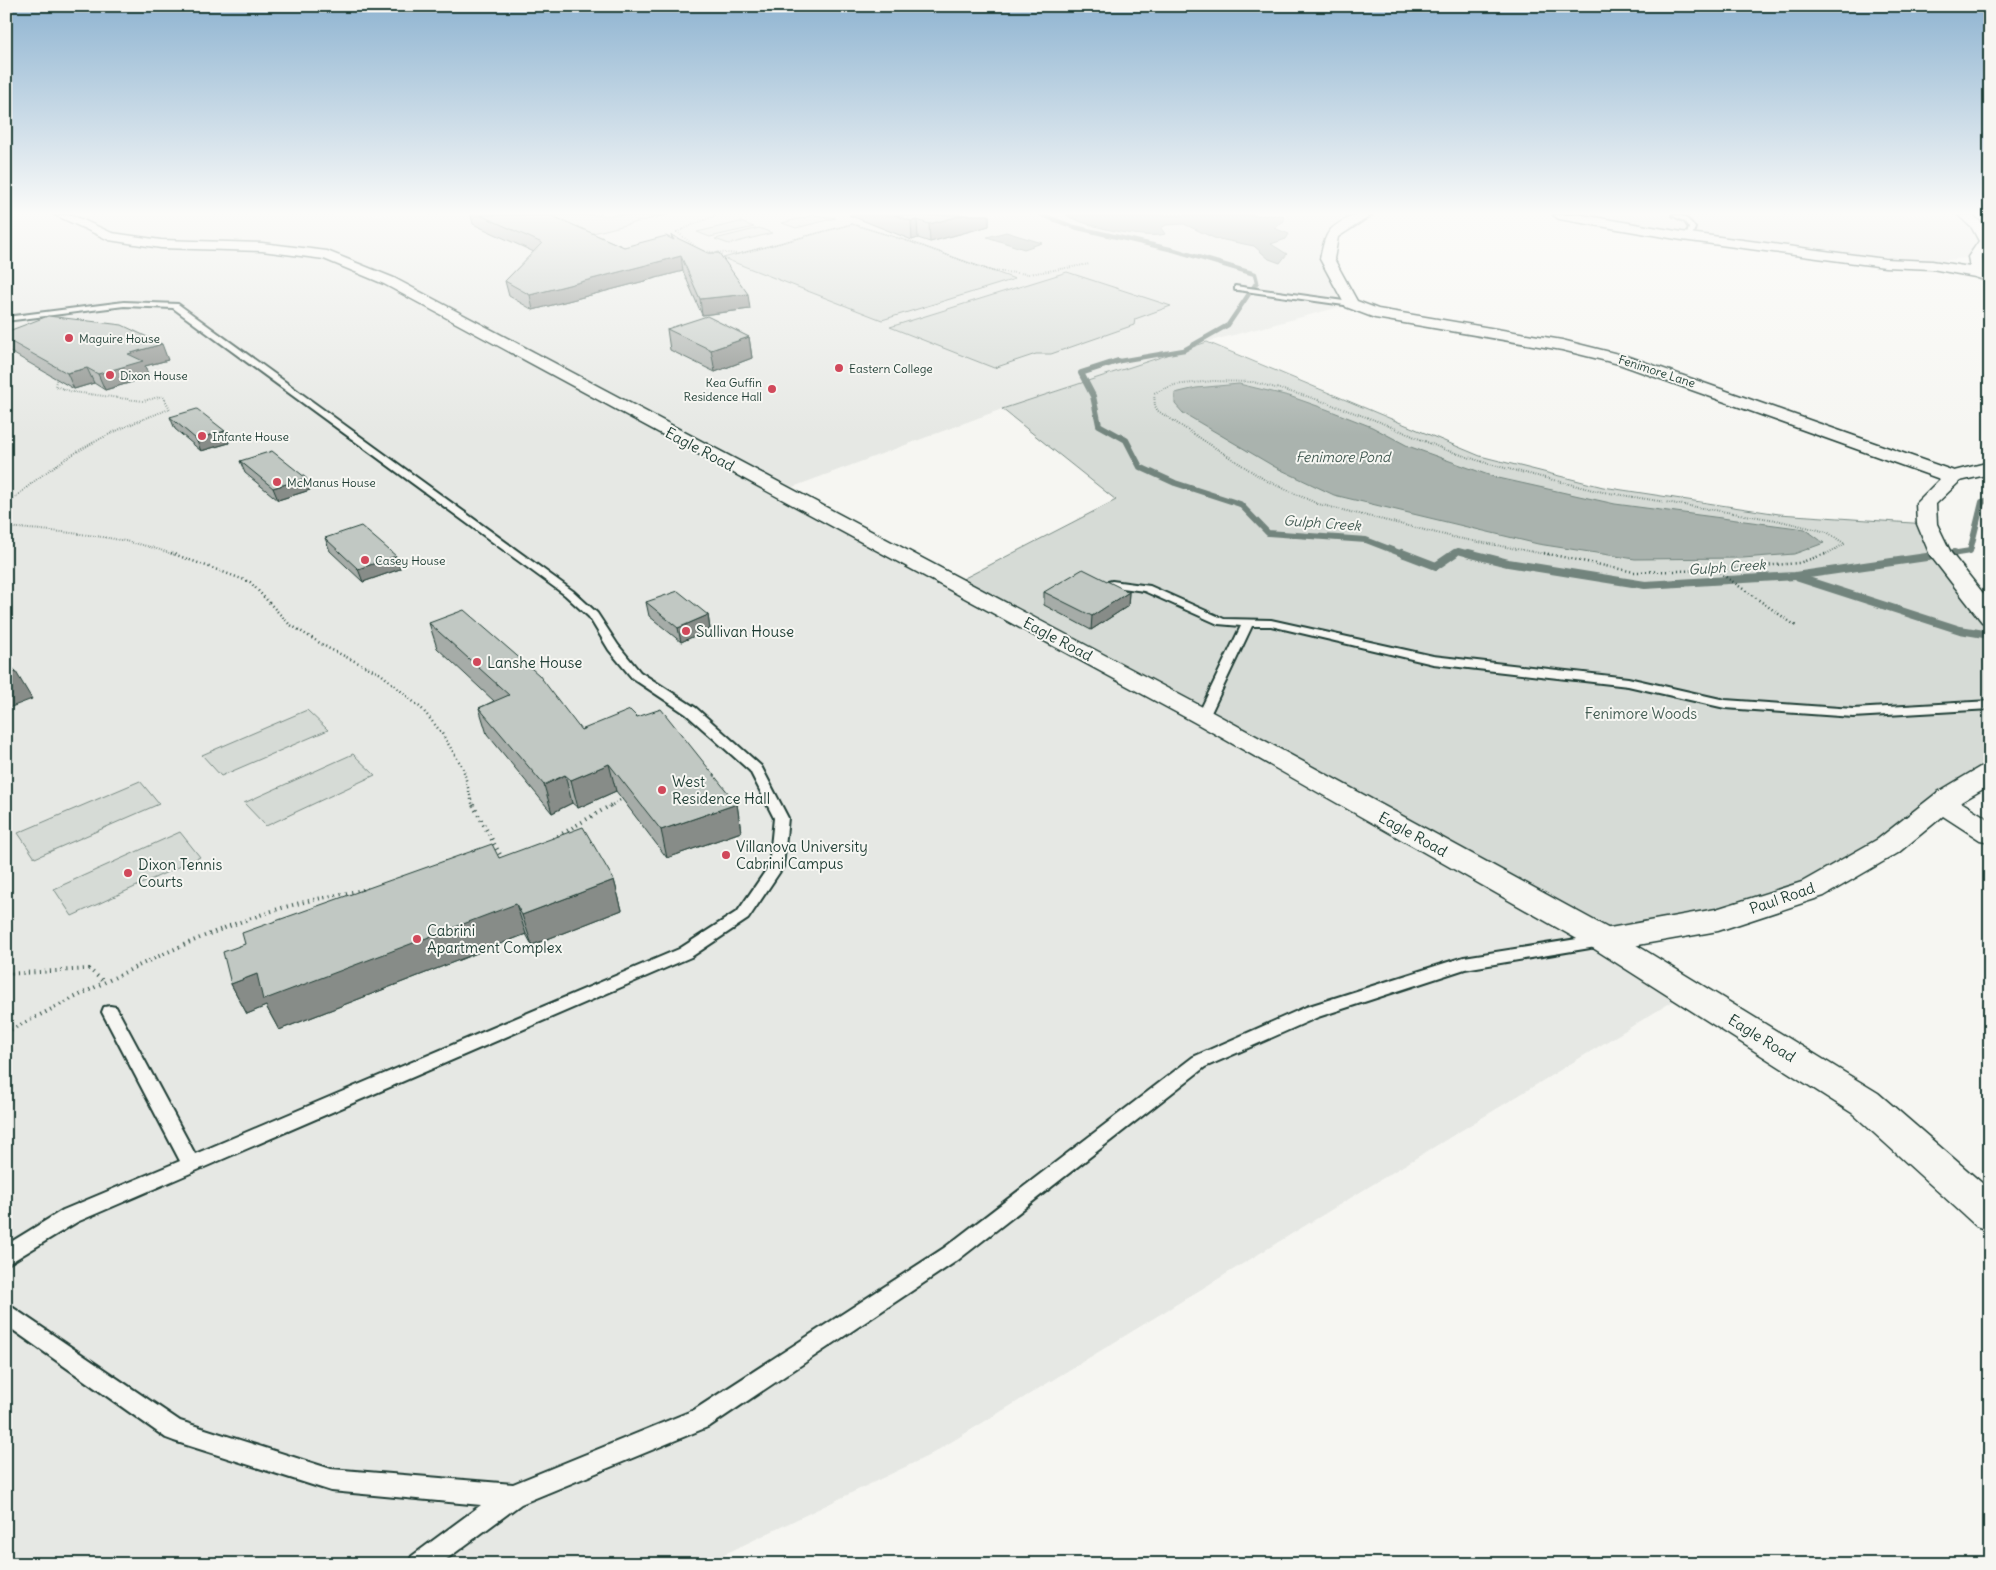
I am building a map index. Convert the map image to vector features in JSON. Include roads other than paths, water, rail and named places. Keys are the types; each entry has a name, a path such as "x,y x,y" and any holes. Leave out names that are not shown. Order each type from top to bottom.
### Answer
{"street":[{"name":"Eagle Road","path":"403,288 1203,717 1604,940 1865,1102 1990,1214"},
{"path":"1342,288 1351,304"},
{"name":"Fenimore Lane","path":"1351,304 1376,313 1562,346 1624,360 1688,381 1953,477"},
{"path":"1990,468 1953,477 1926,503 1927,524 1941,555 1990,617"},
{"name":"Paul Road","path":"1604,940 1718,920 1813,889 1888,846 1942,803 1990,773"},
{"path":"1942,803 1990,833"}],"lane":[{"path":"1240,288 1351,304"},
{"path":"6,319 124,304 175,306 569,593 593,614 613,647 636,675 691,711 756,769 781,818 776,867 743,916 685,953 70,1216 6,1256"},
{"path":"1112,584 1146,588 1222,622 1271,623 1433,660 1628,682 1725,704 1853,713 1990,705"},
{"path":"1203,717 1249,622"},
{"path":"420,1564 513,1496 702,1418 951,1254 1199,1062 1312,1012 1464,963 1604,940"},
{"path":"110,1012 191,1164"},
{"path":"6,1313 174,1430 331,1480 513,1496"}],"water":[{"name":"Fenimore Pond","path":"1239,384 1289,396 1326,409 1372,427 1408,446 1494,477 1615,504 1805,529 1824,543 1794,554 1743,558 1635,559 1538,544 1334,495 1275,467 1183,413 1175,404 1175,393 1196,388"}],"waterway":[{"name":"Gulph Creek","path":"1116,362 1184,350 1228,325 1253,288"},
{"name":"Gulph Creek","path":"1116,362 1081,373 1093,396 1099,425 1126,440 1140,467 1175,483 1240,504 1268,533 1366,540 1405,555"},
{"name":"Gulph Creek","path":"1945,555 1970,551 1982,502 1990,500"},
{"name":"Gulph Creek","path":"1453,555 1458,551 1473,555"},
{"name":"Gulph Creek","path":"1402,553 1436,566 1455,553"},
{"name":"Gulph Creek","path":"1468,553 1508,563 1645,585 1795,576 1954,553"},
{"path":"1799,578 1960,630 1990,635"}],"place":[{"name":"Maguire House","path":"69,338"},
{"name":"Eastern College","path":"839,368"},
{"name":"Dixon House","path":"110,375"},
{"name":"Kea Guffin Residence Hall","path":"772,389"},
{"name":"Infante House","path":"202,436"},
{"name":"McManus House","path":"277,482"},
{"name":"Casey House","path":"365,560"},
{"name":"Sullivan House","path":"686,631"},
{"name":"Lanshe House","path":"477,662"},
{"name":"West Residence Hall","path":"662,790"},
{"name":"Villanova University Cabrini Campus","path":"726,855"},
{"name":"Dixon Tennis Courts","path":"128,873"},
{"name":"Cabrini Apartment Complex","path":"417,939"}],"park label":[{"name":"Fenimore Woods","path":"1641,713"}]}
